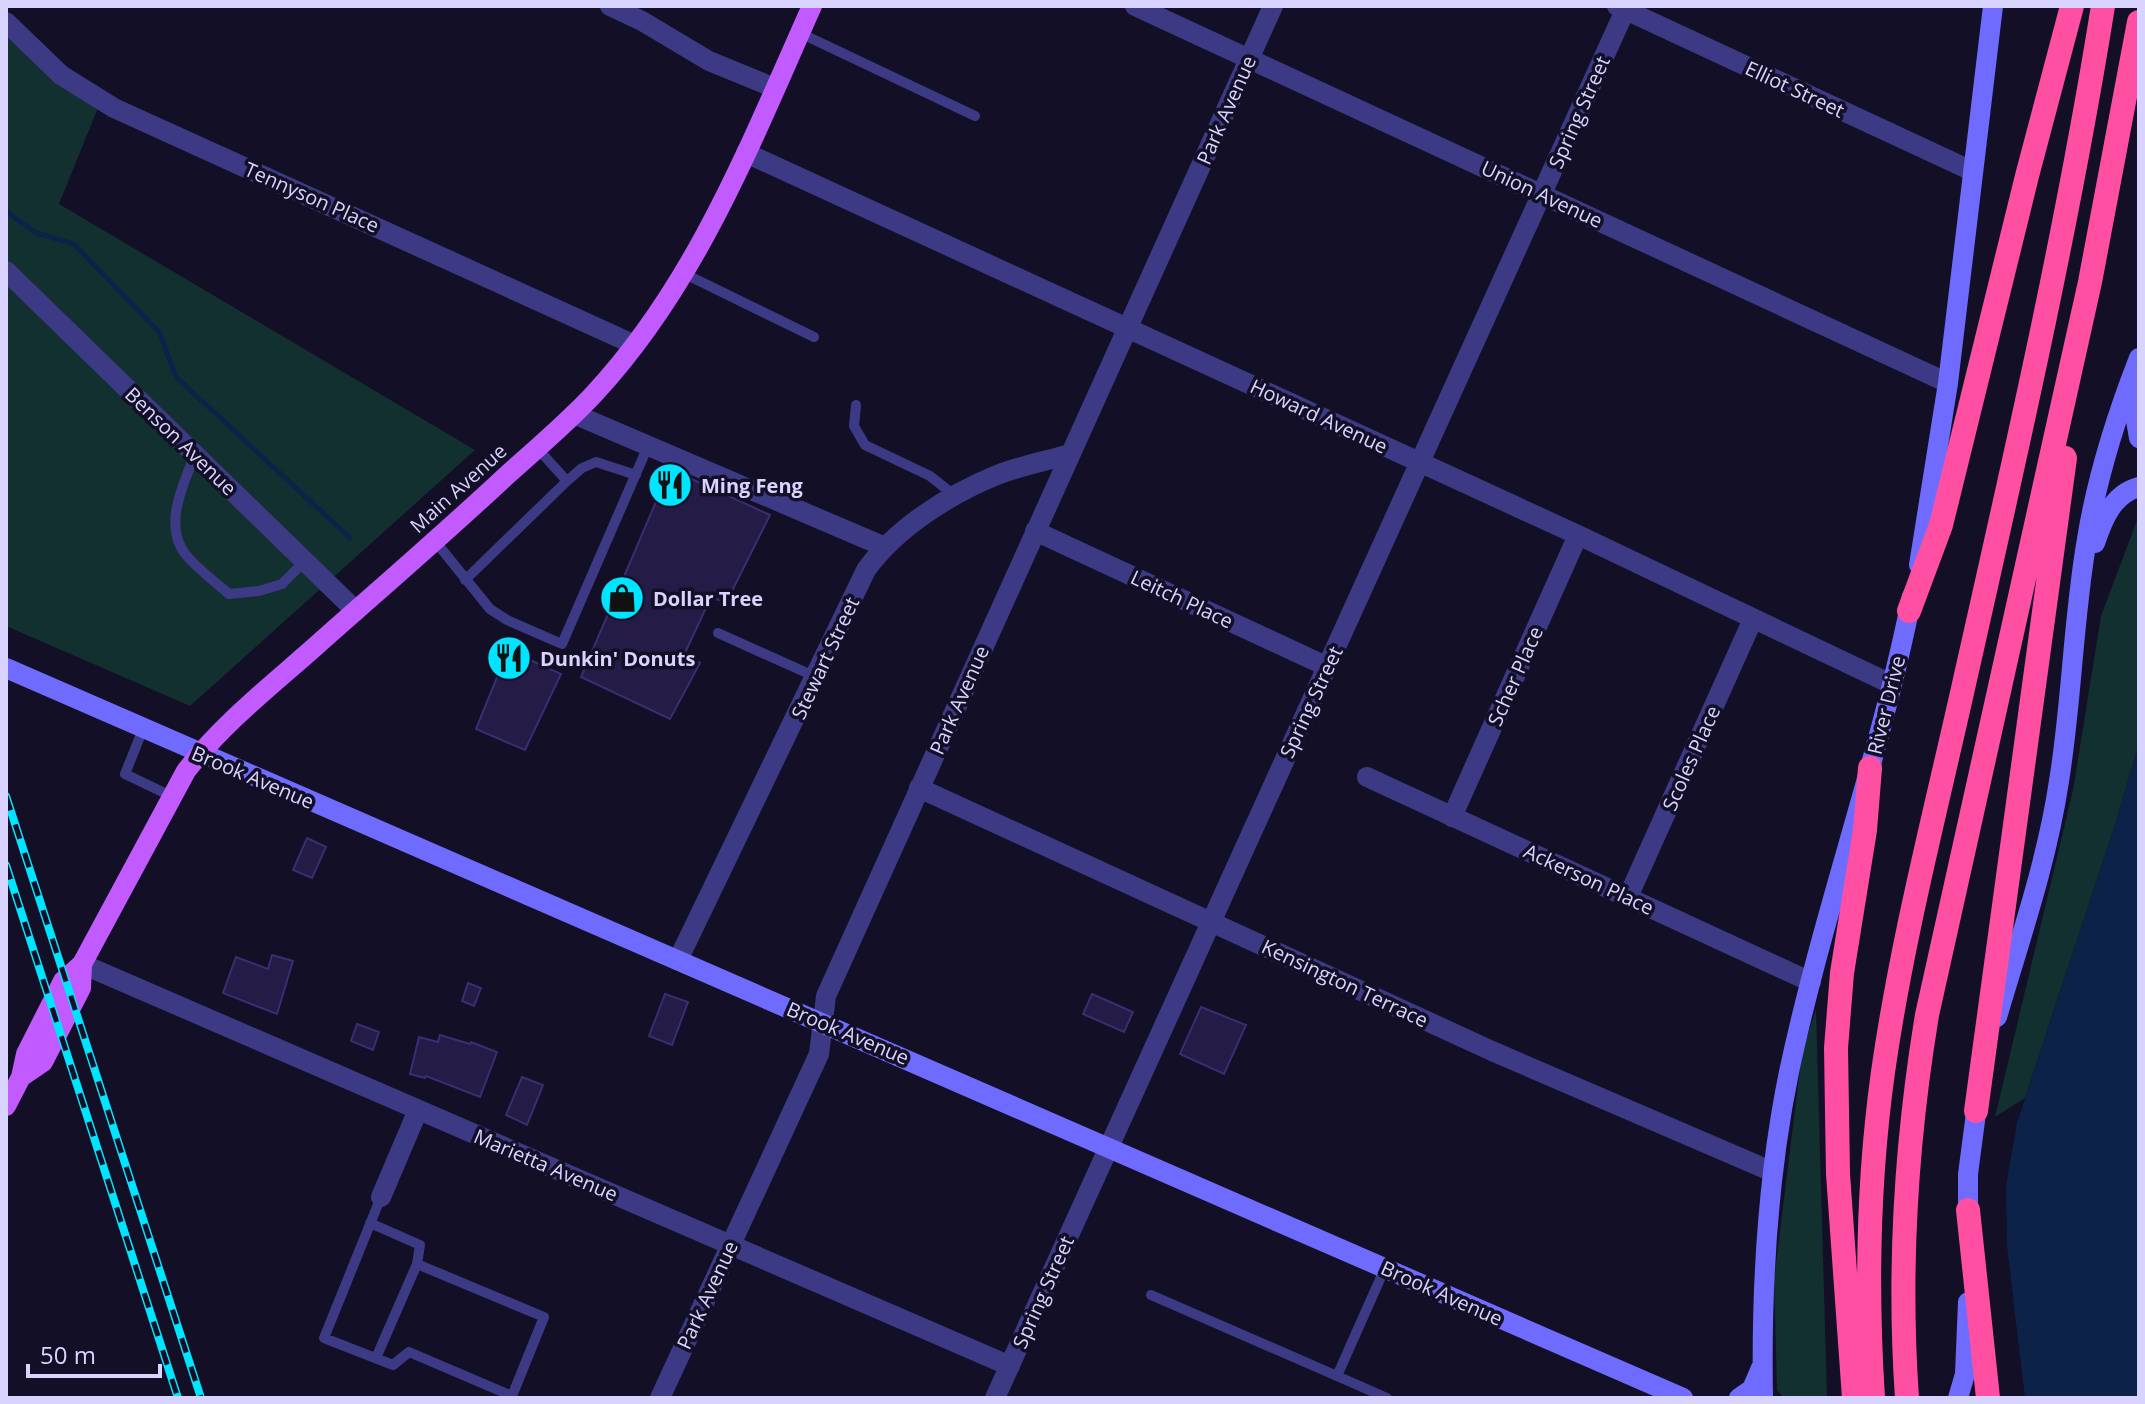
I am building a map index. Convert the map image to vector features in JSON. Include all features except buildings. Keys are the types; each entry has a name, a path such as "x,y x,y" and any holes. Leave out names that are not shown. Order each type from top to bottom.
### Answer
{"highway":[{"path":"1909,611 1933,554 1941,525 2072,6"},
{"path":"1873,1398 1868,1282 1870,1201 1883,1071 1906,944 2045,320 2103,6"},
{"path":"1907,1397 1903,1319 1905,1202 1917,1076 1940,952 2076,344 2139,22"},
{"path":"1976,1111 2060,497 2076,344"},
{"path":"1854,1398 1838,1174 1836,1048 1843,960 1865,830 1870,768"},
{"path":"1968,1210 1988,1398"}],"main road":[{"name":"Main Avenue","path":"6,1106 21,1077 43,1062 81,988 82,964 186,771 200,754 245,708 574,414 635,345 685,274 707,234 812,6"},
{"name":"River Drive","path":"1763,1398 1764,1273 1773,1172 1789,1074 1909,611 1948,383 1993,6"},
{"path":"1958,1398 1965,1374 1968,1327 1968,1174 1976,1111 1992,1034 2053,820 2077,613 2094,503 2101,470 2139,358"},
{"path":"2130,381 2139,438"},
{"path":"2077,613 2108,510 2119,498 2139,487"},
{"name":"Brook Avenue","path":"8,671 823,1022 1683,1398"},
{"path":"1739,1398 1752,1389 1759,1378 1762,1361"},
{"path":"1762,1361 1771,1398"}],"street":[{"path":"610,6 642,21 709,61 775,88"},
{"name":"Union Avenue","path":"1135,6 1948,383"},
{"name":"Park Avenue","path":"660,1398 819,1054 826,996 1273,6"},
{"name":"Elliot Street","path":"1623,7 1972,171"},
{"name":"Spring Street","path":"995,1398 1421,463 1623,7"},
{"name":"Tennyson Place","path":"6,22 61,75 114,108 635,345"},
{"name":"Howard Avenue","path":"746,153 1578,535 1891,684"},
{"name":"Benson Avenue","path":"6,271 356,611"},
{"path":"574,414 885,547"},
{"name":"Stewart Street","path":"678,960 866,570 903,531 956,496 999,475 1070,454"},
{"name":"Leitch Place","path":"1035,531 1328,667"},
{"name":"Scher Place","path":"1452,817 1578,535"},
{"name":"Scoles Place","path":"1628,897 1753,619"},
{"name":"Ackerson Place","path":"1367,777 1811,982"},
{"name":"Kensington Terrace","path":"919,788 1492,1051 1773,1172"},
{"name":"Marietta Avenue","path":"82,964 1010,1366"},
{"path":"381,1197 418,1110"}],"lane":[{"path":"800,33 975,116"},
{"path":"685,274 814,337"},
{"path":"856,405 854,426 865,445 930,476 956,496"},
{"path":"435,541 490,609 507,620 562,644 648,446"},
{"path":"537,448 567,481"},
{"path":"195,455 178,498 176,534 184,554 229,594 259,591 282,584 305,561"},
{"path":"465,580 582,468 596,462 636,475"},
{"path":"718,633 816,677"},
{"path":"143,729 125,774 173,797"},
{"path":"381,1197 324,1338 393,1365 409,1352 512,1396 544,1317 417,1264"},
{"path":"370,1223 420,1245 417,1264 376,1358"},
{"path":"1337,1376 1385,1268"},
{"path":"1151,1295 1387,1398"}],"green space":[{"path":"6,13 102,98 59,204 475,450 190,706 6,626"},
{"path":"2139,515 2139,744 2025,1098 1995,1117 2073,790 2101,616"},
{"path":"1816,1009 1827,1398 1784,1398 1777,1390 1774,1279 1802,1053"}],"water":[{"path":"2139,744 2139,1398 2025,1398 2007,1246 2006,1186 2017,1123"}],"waterway":[{"path":"6,211 36,233 74,244 159,332 176,377 350,538"}],"railway":[{"path":"6,796 201,1398"},
{"path":"6,865 178,1398"}],"place":[{"name":"Ming Feng","path":"670,485"},
{"name":"Dollar Tree","path":"622,598"},
{"name":"Dunkin' Donuts","path":"509,658"}]}
